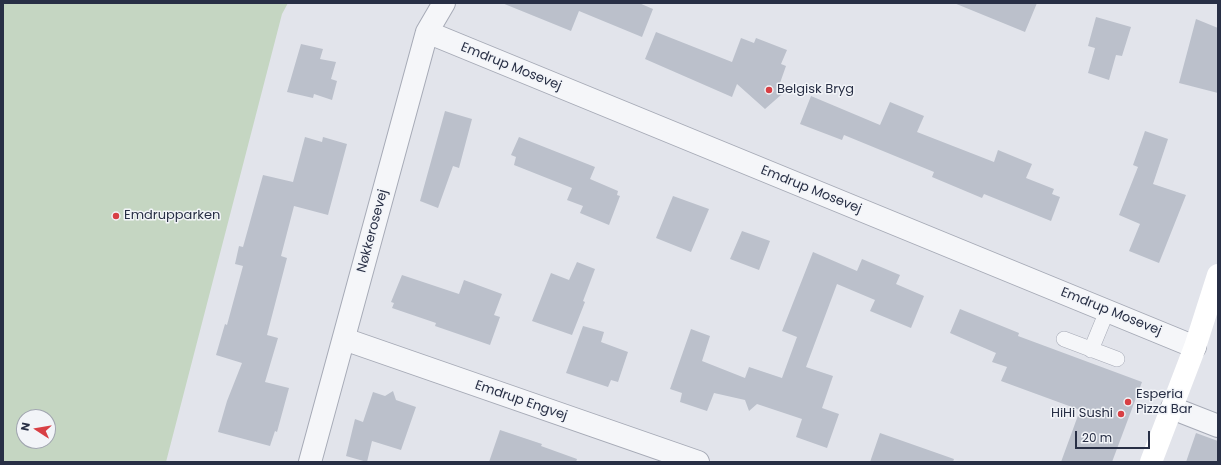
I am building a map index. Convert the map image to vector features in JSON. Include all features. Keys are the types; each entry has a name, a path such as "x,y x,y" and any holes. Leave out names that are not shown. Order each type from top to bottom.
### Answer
{"street":[{"name":"Nøkkerosevej","path":"310,462 427,32 444,3"},
{"name":"Emdrup Mosevej","path":"427,32 1195,347"},
{"path":"1151,462 1195,347 1218,275"},
{"name":"Emdrup Engvej","path":"344,339 698,462"},
{"path":"1172,408 1218,426"}],"lane":[{"path":"1091,350 1107,311"},
{"path":"1064,339 1117,360"}],"green space":[{"name":"Emdrupparken","path":"3,3 288,3 282,14 166,462 3,462"}],"building":[{"path":"502,3 639,3 653,9 642,37 579,11 571,31"},
{"path":"954,3 1037,3 1025,32"},
{"path":"1096,17 1131,27 1122,56 1116,55 1109,80 1088,73 1095,48 1088,46"},
{"path":"1196,19 1218,28 1218,93 1179,83"},
{"path":"656,32 732,62 741,38 754,43 756,38 787,50 781,64 786,66 780,83 790,87 765,109 737,84 732,97 645,59"},
{"path":"301,44 323,49 320,59 336,62 331,79 337,81 332,100 314,94 313,98 287,92"},
{"path":"811,96 880,125 890,102 924,116 917,132 994,162 998,150 1032,164 1026,178 1054,189 1052,194 1060,197 1051,221 984,194 982,198 932,177 934,172 844,135 842,140 800,124"},
{"path":"445,111 472,119 459,168 453,166 438,208 420,201"},
{"path":"1145,131 1168,139 1153,184 1186,195 1159,263 1129,251 1140,224 1119,215 1138,167 1133,165"},
{"path":"305,137 322,142 323,137 347,144 328,215 294,206 281,256 287,258 267,335 278,338 265,382 289,388 277,432 275,431 270,446 218,432 227,401 242,363 216,355 225,324 227,325 243,266 235,264 239,246 243,247 263,175 293,182"},
{"path":"519,137 595,167 590,179 618,191 617,195 620,196 609,225 580,213 583,206 567,200 572,188 514,165 516,157 511,155"},
{"path":"673,196 709,209 691,252 656,238"},
{"path":"742,231 770,241 759,270 730,259"},
{"path":"813,252 857,271 862,259 900,275 896,284 924,296 911,328 870,311 875,300 837,284 806,367 833,376 822,408 839,414 827,448 796,437 802,419 757,404 749,411 745,400 714,393 707,411 680,402 682,393 670,389 691,329 710,336 702,361 745,378 749,367 782,378 797,337 782,331"},
{"path":"577,262 595,269 583,301 585,302 572,335 532,321 551,273 569,280"},
{"path":"402,275 459,294 464,280 502,294 494,315 500,317 490,345 435,326 436,323 392,308 394,303 391,302"},
{"path":"960,309 1019,333 1018,336 1142,382 1112,462 1061,462 1080,410 1001,381 1007,367 992,362 996,353 950,333"},
{"path":"583,326 604,332 601,342 628,352 618,382 611,380 608,387 566,373"},
{"path":"393,391 396,400 416,407 401,450 372,441 367,462 346,456 355,419 363,422 373,392 385,396"},
{"path":"500,430 542,444 541,446 577,459 576,462 489,462"},
{"path":"880,433 954,459 953,462 870,462"},
{"path":"1196,433 1218,441 1218,462 1186,462"}],"place":[{"name":"Belgisk Bryg","path":"769,90"},
{"name":"Emdrupparken","path":"116,216"},
{"name":"Esperia Pizza Bar","path":"1128,402"},
{"name":"HiHi Sushi","path":"1121,414"}]}
